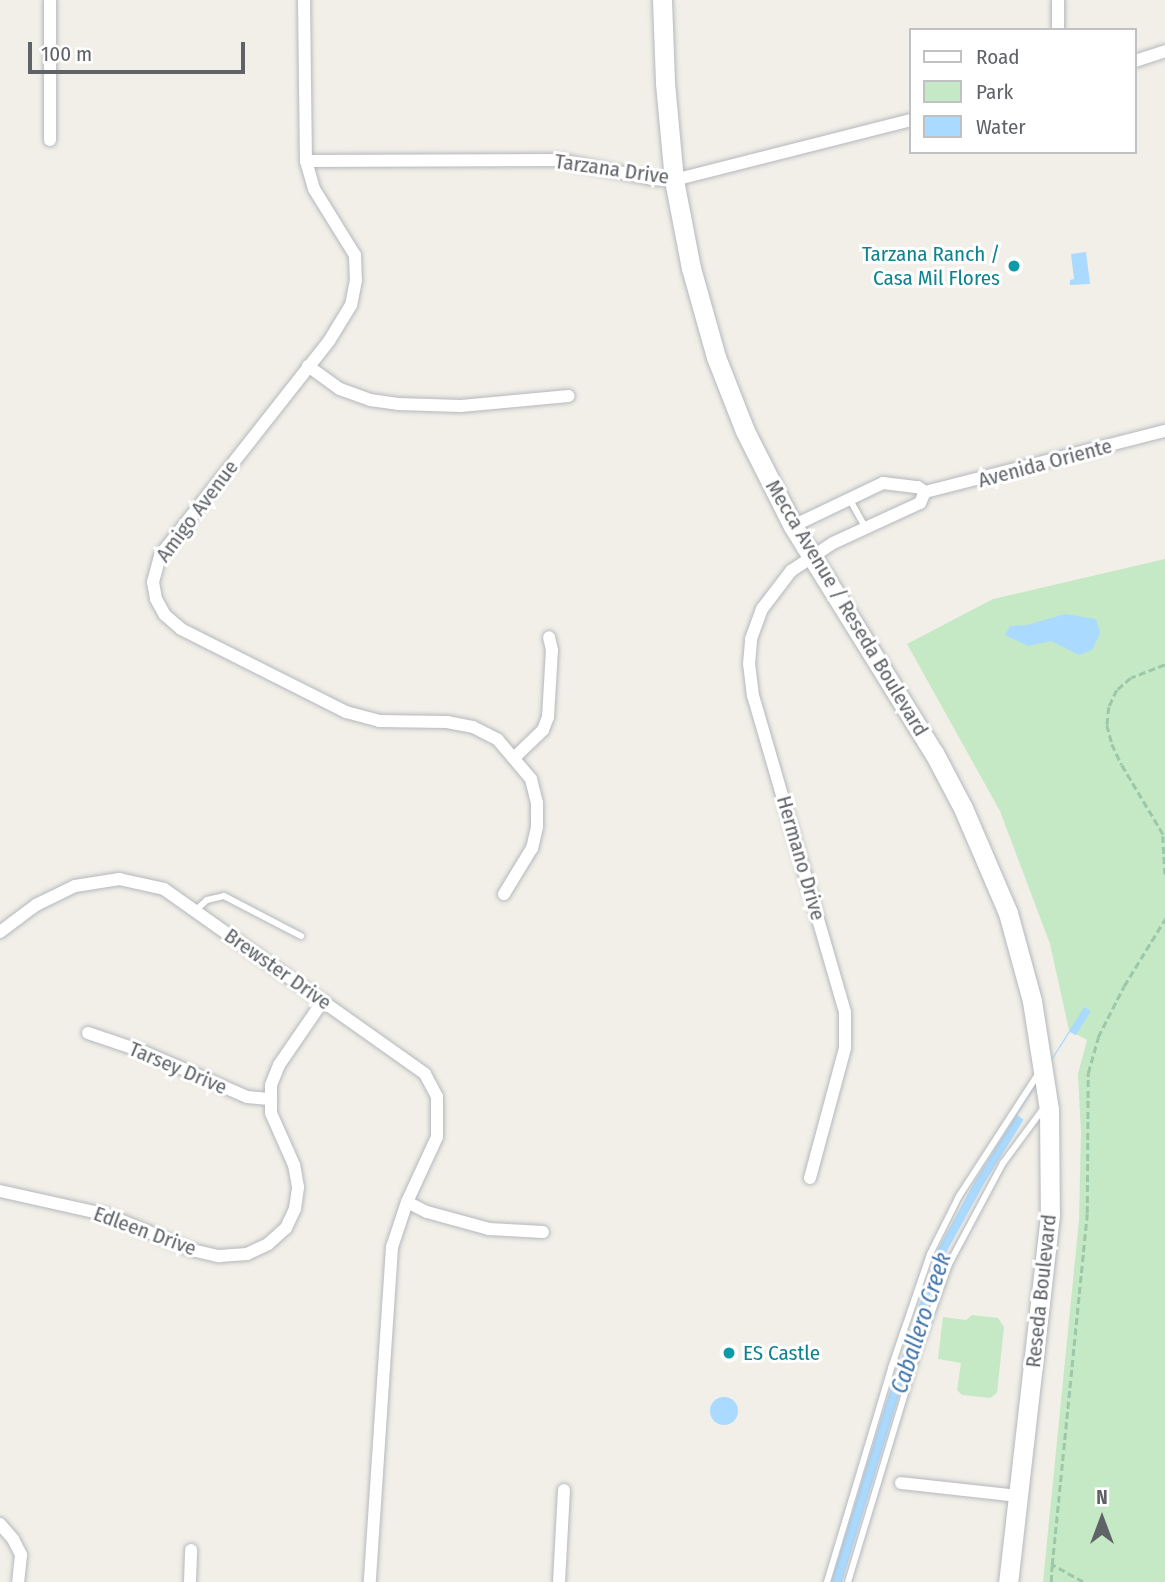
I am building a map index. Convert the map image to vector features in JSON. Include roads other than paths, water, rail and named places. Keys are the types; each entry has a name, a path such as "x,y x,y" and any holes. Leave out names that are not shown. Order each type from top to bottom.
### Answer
{"main road":[{"name":"Mecca Avenue / Reseda Boulevard","path":"662,0 664,83 674,180 691,268 716,357 745,431 793,526 934,753 963,808 1008,913 1032,1001"},
{"name":"Reseda Boulevard","path":"1008,1582 1050,1215 1046,1082 1032,1001"}],"street":[{"path":"50,0 50,140"},
{"name":"Amigo Avenue","path":"304,0 306,161 314,189 355,255 356,280 351,305 308,366 160,556 153,582 156,599 166,615 181,629 346,712 379,721 447,722 474,727 498,740 531,779 537,803 537,827 532,848 504,894"},
{"path":"1058,0 1058,28"},
{"path":"1137,60 1165,51"},
{"name":"Tarzana Drive","path":"306,161 559,160 652,180 674,180 909,121"},
{"path":"308,366 340,389 370,400 398,404 461,406 569,396"},
{"name":"Avenida Oriente","path":"793,526 849,496 883,483 918,487 925,492 1165,431"},
{"name":"Avenida Oriente","path":"811,556 865,527 920,503 925,492"},
{"name":"Hermano Drive","path":"810,1178 845,1048 845,1012 753,695 749,664 751,639 762,609 787,575 811,556"},
{"path":"515,757 542,730 548,717 552,650 549,637"},
{"name":"Brewster Drive","path":"0,932 36,905 75,886 119,879 164,889 425,1074 437,1097 437,1137 407,1202 392,1247 386,1295 370,1582"},
{"path":"269,1099 279,1065 323,1001"},
{"name":"Tarsey Drive","path":"88,1033 144,1052 247,1097 269,1099"},
{"name":"Edleen Drive","path":"0,1191 108,1215 192,1250 219,1256 247,1254 268,1244 286,1228 295,1209 298,1187 294,1165 271,1113 269,1099"},
{"path":"407,1202 427,1212 489,1229 543,1232"},
{"path":"901,1483 1019,1496"},
{"path":"559,1582 564,1490"},
{"path":"0,1524 13,1539 21,1555 18,1582"},
{"path":"190,1582 191,1550"}],"lane":[{"path":"849,496 865,527"},
{"path":"195,911 207,900 224,896 301,936"},
{"path":"827,1582 891,1368 930,1254 959,1196 1011,1112 1046,1082"},
{"path":"848,1582 917,1353 949,1264 1046,1082"}],"water":[{"path":"1086,252 1090,284 1070,285 1070,280 1074,279 1071,254"},
{"path":"1065,614 1096,619 1100,633 1092,650 1079,655 1051,641 1028,646 1005,635 1010,626 1027,625"},
{"path":"1084,1007 1091,1011 985,1182 948,1249 928,1300 842,1582 831,1582 885,1406 938,1249 975,1181"},
{"path":"724,1397 734,1401 738,1411 734,1421 724,1425 714,1421 710,1411 714,1401"}],"place":[{"name":"Tarzana Ranch / Casa Mil Flores","path":"1014,266"},
{"name":"ES Castle","path":"729,1353"}],"water label":[{"name":"Caballero Creek","path":"921,1323"}]}
